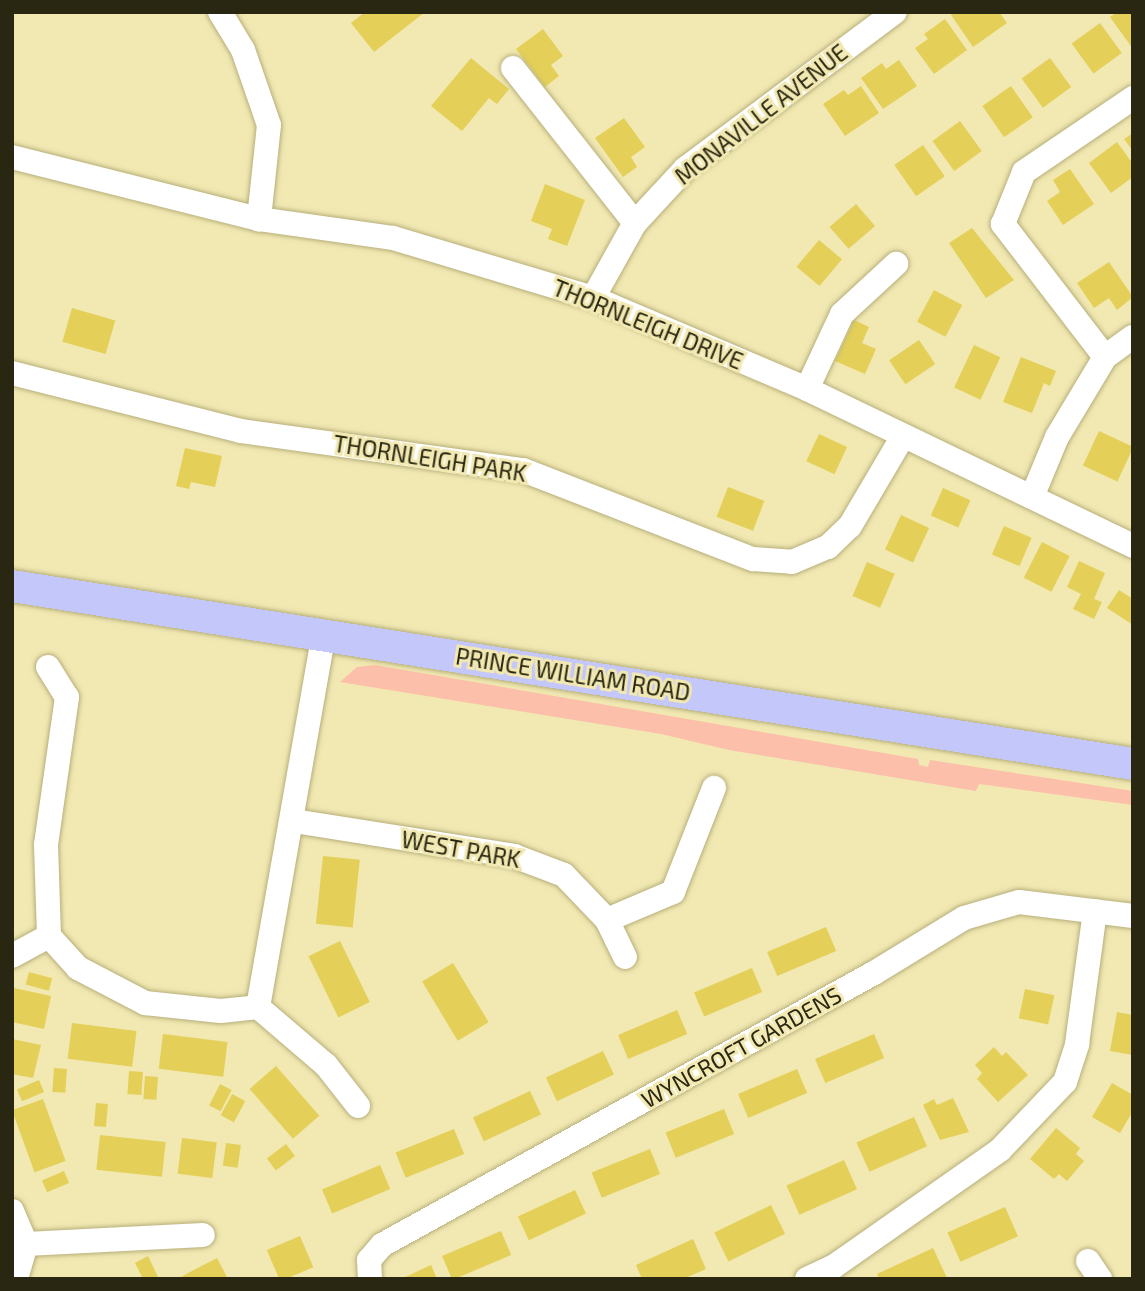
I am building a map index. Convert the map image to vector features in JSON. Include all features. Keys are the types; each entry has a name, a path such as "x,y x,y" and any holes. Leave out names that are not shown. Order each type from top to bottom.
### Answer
{"main road":[{"name":"PRINCE WILLIAM ROAD","path":"12,586 1133,764"}],"street":[{"path":"219,12 243,50 269,125 259,219"},
{"name":"MONAVILLE AVENUE","path":"593,298 635,223 685,169 895,12"},
{"path":"513,68 635,223"},
{"path":"1105,356 1003,224 1024,172 1133,98"},
{"name":"THORNLEIGH DRIVE","path":"12,157 259,219 393,238 593,298 807,389 1133,546"},
{"path":"807,389 842,314 896,264"},
{"path":"1032,497 1057,436 1105,356 1133,337"},
{"name":"THORNLEIGH PARK","path":"12,373 241,431 523,470 753,559 792,562 828,547 850,526 902,436"},
{"path":"258,1007 294,821 324,634"},
{"path":"48,667 66,697 46,845 49,936 78,968 145,1003 221,1011 258,1007 326,1065 358,1106"},
{"path":"607,920 673,892 713,788"},
{"name":"WEST PARK","path":"294,821 514,856 564,875 607,920 625,957"},
{"name":"WYNCROFT GARDENS","path":"370,1269 382,1245 874,973 964,918 1019,901 1133,916"},
{"path":"807,1279 833,1267 1000,1150 1065,1083 1077,1044 1095,911"},
{"path":"12,956 49,936"},
{"path":"12,1211 26,1244 16,1279"},
{"path":"26,1244 203,1235"}],"shaded area":[{"path":"375,665 918,759 919,765 928,767 930,760 1133,791 1133,805 979,784 976,791 729,750 661,734 340,682 357,667"}],"building":[{"path":"365,12 425,12 374,52 351,23"},
{"path":"955,12 999,12 1007,23 973,47 951,15"},
{"path":"1117,12 1133,12 1133,49 1110,17"},
{"path":"945,19 967,50 934,74 915,48 928,39 924,34"},
{"path":"1100,23 1122,53 1093,74 1072,44"},
{"path":"543,29 563,56 551,65 559,76 545,87 516,49"},
{"path":"471,58 509,89 497,104 489,98 462,131 431,106"},
{"path":"1050,58 1071,87 1043,108 1022,79"},
{"path":"899,60 917,86 883,109 861,78 882,63 886,69"},
{"path":"861,86 879,113 845,136 823,104 844,90 848,95"},
{"path":"1011,86 1033,117 1004,137 982,106"},
{"path":"624,118 645,147 631,157 637,167 623,177 595,138"},
{"path":"960,121 982,151 954,171 932,141"},
{"path":"1133,133 1133,151 1124,139"},
{"path":"1117,142 1133,164 1133,177 1111,193 1089,163"},
{"path":"923,145 945,176 916,196 894,165"},
{"path":"1070,169 1094,204 1063,225 1047,201 1060,192 1053,180"},
{"path":"545,184 585,200 567,246 548,239 552,229 531,221"},
{"path":"856,204 875,226 849,249 830,227"},
{"path":"972,228 1014,280 986,298 949,243"},
{"path":"819,240 842,259 819,286 797,267"},
{"path":"1109,262 1133,297 1117,310 1109,298 1094,308 1077,283"},
{"path":"934,290 962,305 945,337 917,322"},
{"path":"72,308 115,320 106,354 62,342"},
{"path":"854,320 869,327 862,343 876,349 865,374 835,361"},
{"path":"919,340 935,364 905,384 889,360"},
{"path":"974,345 1000,357 980,400 954,388"},
{"path":"1021,357 1056,371 1050,386 1044,383 1032,413 1003,402"},
{"path":"1099,431 1133,447 1117,481 1083,465"},
{"path":"819,434 847,447 834,474 806,461"},
{"path":"185,448 222,456 215,487 191,482 189,489 176,486"},
{"path":"728,487 764,501 753,531 717,517"},
{"path":"943,488 970,500 958,528 931,515"},
{"path":"901,515 929,528 913,563 885,549"},
{"path":"1004,526 1032,538 1020,566 992,555"},
{"path":"1042,542 1070,556 1051,592 1024,578"},
{"path":"1079,561 1105,573 1094,599 1102,602 1094,619 1073,609 1081,594 1067,587"},
{"path":"867,562 895,574 880,608 853,596"},
{"path":"1119,590 1133,599 1133,625 1107,608"},
{"path":"323,856 360,860 353,927 316,924"},
{"path":"826,927 836,951 777,976 767,952"},
{"path":"340,941 370,1002 338,1017 309,956"},
{"path":"453,963 489,1022 458,1041 422,982"},
{"path":"752,968 762,992 704,1017 694,993"},
{"path":"29,972 52,978 49,991 26,985"},
{"path":"14,988 51,996 44,1029 12,1022"},
{"path":"1025,989 1054,995 1048,1025 1019,1018"},
{"path":"677,1010 687,1034 628,1059 618,1035"},
{"path":"1117,1012 1133,1015 1133,1055 1110,1051"},
{"path":"72,1023 137,1031 132,1067 68,1059"},
{"path":"163,1034 228,1042 223,1077 159,1069"},
{"path":"874,1034 884,1058 825,1083 815,1059"},
{"path":"12,1039 41,1045 33,1078 12,1074"},
{"path":"994,1047 1002,1056 1006,1052 1028,1075 998,1102 977,1079 982,1073 975,1065"},
{"path":"603,1051 614,1075 557,1101 546,1078"},
{"path":"276,1066 319,1116 293,1139 250,1089"},
{"path":"54,1068 67,1069 65,1093 52,1092"},
{"path":"797,1069 807,1093 748,1118 738,1094"},
{"path":"129,1071 143,1072 141,1095 127,1094"},
{"path":"145,1076 158,1077 156,1100 143,1099"},
{"path":"39,1080 44,1092 22,1101 17,1089"},
{"path":"1112,1083 1133,1095 1133,1111 1120,1133 1092,1117"},
{"path":"220,1084 232,1090 221,1111 209,1105"},
{"path":"530,1091 541,1115 484,1141 473,1118"},
{"path":"232,1094 245,1101 234,1122 221,1115"},
{"path":"953,1098 969,1132 940,1140 923,1105 934,1099 937,1105"},
{"path":"43,1099 66,1161 35,1172 12,1110"},
{"path":"96,1103 108,1104 106,1127 94,1126"},
{"path":"724,1109 734,1134 676,1158 666,1133"},
{"path":"914,1117 927,1146 869,1172 856,1143"},
{"path":"1056,1128 1080,1148 1076,1154 1084,1161 1067,1181 1059,1174 1054,1179 1030,1159"},
{"path":"454,1129 464,1154 406,1178 396,1153"},
{"path":"100,1135 166,1142 162,1177 96,1170"},
{"path":"182,1138 217,1142 212,1178 178,1174"},
{"path":"226,1143 241,1145 238,1168 223,1166"},
{"path":"286,1144 295,1156 276,1170 267,1158"},
{"path":"650,1149 660,1174 602,1198 592,1173"},
{"path":"844,1160 857,1189 799,1215 786,1186"},
{"path":"380,1165 390,1189 332,1214 322,1190"},
{"path":"64,1171 69,1183 47,1192 42,1180"},
{"path":"575,1190 586,1214 529,1240 518,1217"},
{"path":"771,1205 785,1234 728,1261 714,1233"},
{"path":"1005,1207 1018,1236 960,1262 947,1233"},
{"path":"501,1231 511,1255 454,1279 452,1279 442,1256"},
{"path":"300,1236 313,1267 286,1279 279,1279 267,1250"},
{"path":"693,1239 706,1269 683,1279 642,1279 636,1265"},
{"path":"933,1248 947,1278 879,1279 877,1274"},
{"path":"148,1256 159,1279 143,1279 135,1263"},
{"path":"217,1258 228,1279 178,1279 188,1273"},
{"path":"431,1265 437,1279 401,1279"}]}
